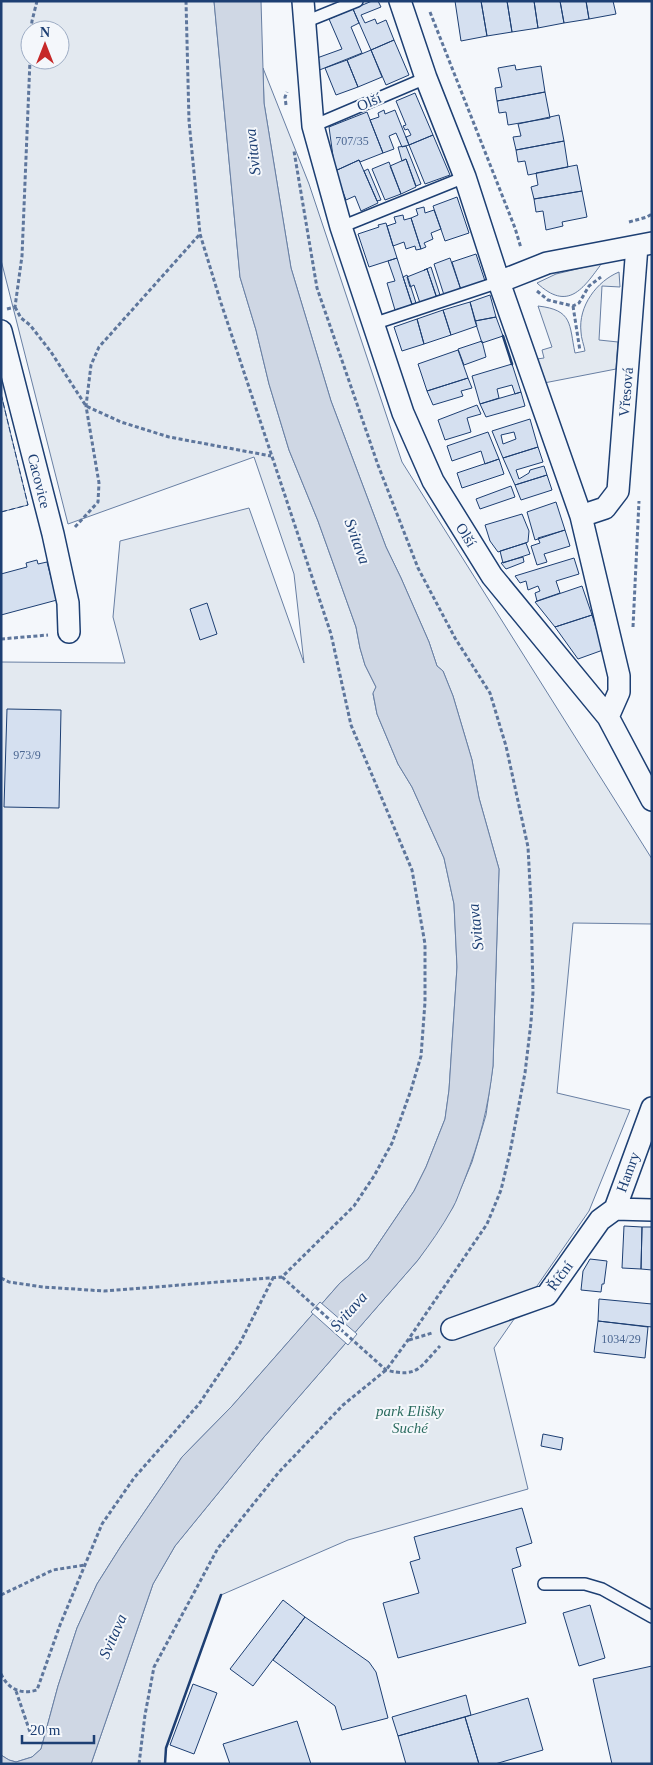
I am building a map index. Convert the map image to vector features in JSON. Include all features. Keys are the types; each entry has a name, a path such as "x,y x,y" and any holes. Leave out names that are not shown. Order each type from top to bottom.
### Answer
{"street":[{"name":"Olší","path":"303,1 313,126 341,227 403,413 433,481 492,576 608,717 652,800"},
{"path":"400,1 426,78 465,177 499,282 581,516 618,666 618,692 608,717"},
{"path":"499,282 547,263 644,245"},
{"name":"Vřesová","path":"581,516 605,508 618,491 644,245"},
{"name":"Cacovice","path":"1,331 53,534 68,603 69,632"},
{"name":"Hamry","path":"615,1209 652,1108"},
{"path":"615,1209 652,1210"},
{"name":"Říční","path":"452,1328 547,1294 600,1220 615,1209"}],"lane":[{"path":"305,22 357,1"},
{"name":"Olší","path":"313,126 426,78"},
{"path":"341,227 465,177"},
{"path":"373,324 499,282"},
{"path":"544,1584 578,1583 594,1586 652,1616"}],"path":[{"path":"32,20 37,1"},
{"path":"186,1 189,121 200,234 332,634 351,725 412,870 425,944 425,1002 421,1056 392,1143 374,1176 354,1206 282,1278"},
{"path":"430,10 515,228 531,283 539,294 548,300 573,306 579,302 589,286 603,275"},
{"path":"30,70 22,256 15,307 21,318 30,325 51,352 86,406 121,422 169,437 272,456"},
{"path":"287,106 285,97 288,89"},
{"path":"139,1764 154,1667 218,1548 280,1472 343,1405 386,1370 487,1224 501,1190 510,1152 525,1073 532,1007 532,904 528,846 506,746 490,693 455,638 418,568 378,465 317,288 293,145"},
{"path":"53,534 75,527 98,502 99,483 86,406 91,365 98,347 200,234"},
{"path":"573,306 580,351"},
{"path":"1,311 15,307"},
{"path":"633,629 640,492"},
{"path":"1,639 69,632"},
{"path":"1,1278 9,1282 43,1287 104,1291 282,1278 386,1370 401,1374 416,1371 446,1341 452,1328"},
{"path":"1,1674 6,1684 16,1690 27,1693 37,1690 60,1625 102,1524 134,1478 199,1404 240,1343 273,1278"},
{"path":"1,1595 53,1570 85,1565"},
{"path":"16,1690 30,1732"}],"green space":[{"path":"1,1 214,1 240,277 289,450 318,521 356,627 365,665 376,687 373,694 377,714 398,764 412,787 444,858 454,904 457,967 449,1090 445,1119 426,1167 414,1191 368,1259 340,1283 232,1406 182,1457 121,1546 97,1584 77,1628 58,1686 41,1749 32,1757 16,1762 1,1755 1,662 125,663 113,617 120,541 249,508 304,663 294,574 254,457 68,524 1,260"},
{"name":"park Elišky Suché","path":"263,68 309,184 402,462 652,859 652,924 573,923 557,1093 630,1110 589,1211 494,1348 528,1489 348,1540 221,1595 166,1748 165,1764 91,1764 153,1584 175,1546 264,1437 418,1260 453,1207 472,1162 486,1115 493,1066 499,869 479,798 472,760 453,696 443,671 437,666 429,642 386,547 331,401 291,268 264,103"},
{"path":"602,263 588,281 574,294 558,296 548,292 537,283 556,274"},
{"path":"619,272 620,287 602,286 599,340 618,342 616,369 544,383 537,359 544,358 542,350 552,347 538,306 558,311 564,315 570,326 575,353 585,351 581,334 581,322 586,304 603,282"},
{"path":"1,394 28,505 1,512"}],"water":[{"name":"Svitava","path":"214,1 261,1 264,103 291,268 331,401 386,547 429,642 437,666 443,671 453,696 472,760 479,798 499,869 493,1066 489,1096 475,1152 455,1203 440,1229 418,1260 264,1437 175,1546 153,1584 91,1764 1,1764 1,1755 16,1762 32,1757 41,1749 58,1686 77,1628 97,1584 182,1457 232,1406 340,1283 368,1259 414,1191 426,1167 445,1119 449,1090 457,967 454,904 444,858 412,787 398,764 377,714 373,693 376,687 365,665 356,627 318,521 289,450 240,277"}],"pier":[{"path":"320,1302 357,1334 348,1345 311,1312"}],"building":[{"path":"372,1 378,1 381,7 361,15 365,23 375,19 377,24 386,20 394,40 371,50 353,9"},
{"path":"455,1 481,1 487,36 461,41"},
{"path":"481,1 507,1 512,32 487,36"},
{"path":"507,1 534,1 538,28 512,32"},
{"path":"534,1 560,1 564,23 538,28"},
{"path":"560,1 586,1 589,19 564,23"},
{"path":"586,1 613,1 616,14 589,19"},
{"path":"353,9 359,23 351,27 362,53 317,71 317,58 342,49 329,19"},
{"path":"394,40 409,75 386,85 371,50"},
{"path":"371,50 382,77 358,87 347,60"},
{"path":"347,60 358,87 336,95 325,68"},
{"path":"515,65 516,70 541,66 545,92 497,101 495,88 502,87 498,68"},
{"path":"545,92 550,118 508,125 506,112 499,113 497,101"},
{"path":"415,93 433,135 409,145 406,137 411,135 408,129 405,130 403,126 406,125 396,101"},
{"path":"384,110 385,114 395,110 409,145 402,147 396,133 389,136 394,149 383,153 370,120 379,117 378,113"},
{"path":"367,112 383,153 360,162 359,160 335,171 329,127"},
{"path":"559,115 564,141 516,150 513,137 521,136 518,124"},
{"path":"433,135 450,175 425,184 409,145"},
{"path":"564,141 568,167 528,175 525,161 518,162 516,150"},
{"path":"406,146 421,184 416,186 406,159 402,161 398,147"},
{"path":"406,159 416,187 401,194 390,166"},
{"path":"359,160 378,203 361,211 355,196 346,200 335,171"},
{"path":"389,162 401,194 385,200 372,169"},
{"path":"577,165 582,191 534,199 531,187 538,185 536,173"},
{"path":"368,169 381,200 377,201 364,171"},
{"path":"582,191 587,217 562,222 563,226 546,230 543,211 536,212 534,199"},
{"path":"457,197 469,233 445,241 433,206"},
{"path":"424,207 425,213 434,210 441,229 431,233 433,239 424,243 426,247 421,249 411,218 418,215 416,209"},
{"path":"403,215 404,220 411,218 421,249 416,250 415,246 406,249 404,242 393,246 387,226 396,223 394,217"},
{"path":"386,223 397,258 369,267 358,234"},
{"path":"476,254 485,281 461,290 452,262"},
{"path":"397,258 412,305 395,310 387,283 395,281 388,261"},
{"path":"450,258 461,290 444,295 434,264"},
{"path":"431,267 440,295 436,296 427,269 424,270"},
{"path":"427,269 437,298 420,303 414,285 410,287 407,277"},
{"path":"407,275 416,303 412,304 403,277"},
{"path":"490,295 496,317 475,321 470,302"},
{"path":"470,302 477,326 451,335 443,310"},
{"path":"443,310 451,335 424,344 417,319"},
{"path":"496,317 503,336 482,343 475,321"},
{"path":"417,319 424,344 402,351 394,327"},
{"path":"482,341 486,357 464,365 458,349"},
{"path":"458,350 468,378 427,391 418,364"},
{"path":"512,364 521,392 515,394 512,385 497,389 499,398 480,404 472,376"},
{"path":"468,378 472,388 461,391 463,396 433,405 427,391"},
{"path":"521,392 525,406 486,417 480,404"},
{"path":"477,405 481,414 467,418 471,432 445,440 438,420"},
{"path":"530,419 538,447 503,458 492,431","holes":["514,432 516,439 503,444 501,435"]},
{"path":"488,432 499,459 485,464 481,451 452,461 447,446"},
{"path":"538,447 543,462 516,470 519,479 529,473 530,470 544,466 547,475 515,485 503,458"},
{"path":"499,459 504,474 462,488 457,473"},
{"path":"547,475 552,490 521,500 515,485"},
{"path":"511,486 515,497 480,509 476,499"},
{"path":"556,502 565,530 535,540 527,512"},
{"path":"522,514 529,531 528,542 498,552 490,541 485,525"},
{"path":"565,530 570,546 544,554 547,562 537,565 531,546 540,543 538,538"},
{"path":"526,543 530,554 503,563 500,551"},
{"path":"523,557 524,562 506,569 501,563"},
{"path":"574,558 579,574 556,581 560,593 537,601 535,593 540,591 538,586 528,590 526,581 520,583 515,576"},
{"path":"37,560 38,564 47,562 57,600 1,615 1,574 27,567 26,563"},
{"path":"582,586 592,615 555,627 535,602"},
{"path":"207,603 217,634 200,640 190,609"},
{"path":"592,615 603,650 578,659 555,627"},
{"path":"7,709 61,710 59,808 4,807"},
{"path":"624,1226 642,1227 641,1269 622,1268"},
{"path":"642,1227 652,1227 652,1270 641,1269"},
{"path":"590,1259 607,1261 601,1292 581,1290 583,1271"},
{"path":"599,1299 652,1304 652,1327 598,1321"},
{"path":"598,1321 648,1327 645,1358 594,1352"},
{"path":"543,1434 563,1438 561,1450 541,1446"},
{"path":"522,1508 532,1543 516,1548 521,1566 512,1569 526,1623 398,1658 383,1603 419,1593 410,1562 420,1559 414,1537"},
{"path":"283,1600 305,1617 253,1686 230,1669"},
{"path":"590,1605 605,1658 579,1666 563,1613"},
{"path":"305,1617 369,1662 376,1672 388,1718 342,1730 335,1706 273,1660"},
{"path":"652,1666 652,1764 612,1764 593,1679"},
{"path":"193,1684 217,1693 194,1754 170,1745"},
{"path":"466,1695 471,1715 398,1736 392,1717"},
{"path":"528,1698 543,1750 495,1764 479,1764 465,1717"},
{"path":"465,1717 479,1764 406,1764 398,1736"},
{"path":"297,1721 311,1764 230,1764 223,1744"}],"fence":[{"path":"1,394 28,505 1,512"}],"wall":[{"path":"503,336 512,364"},
{"path":"165,1764 166,1748 221,1595"}]}
